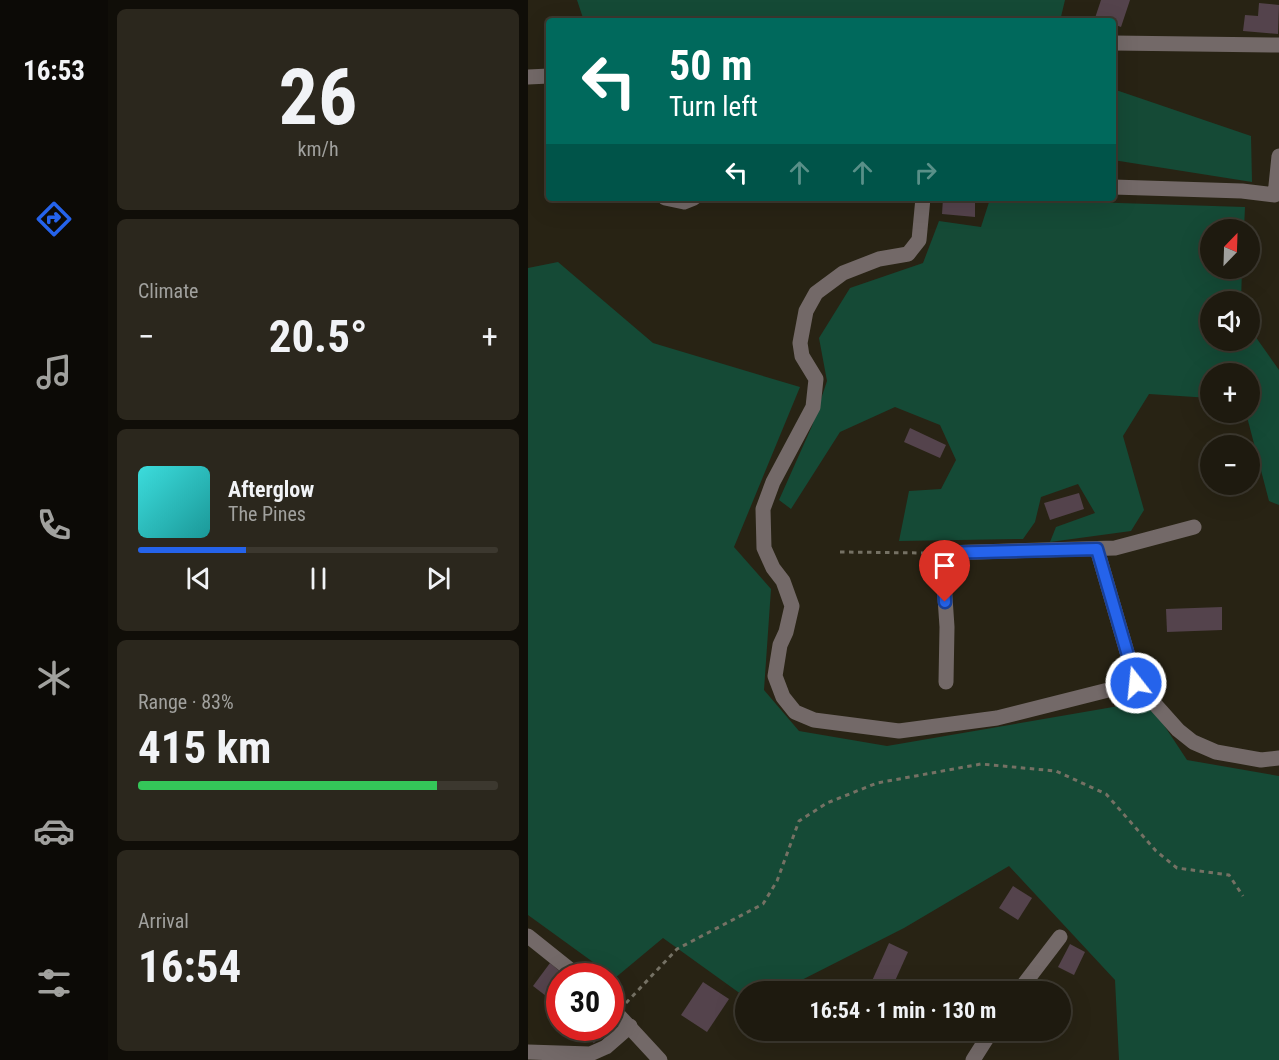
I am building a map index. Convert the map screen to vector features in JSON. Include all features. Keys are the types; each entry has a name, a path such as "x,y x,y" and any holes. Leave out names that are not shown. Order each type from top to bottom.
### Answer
{"street":[{"path":"1116,43 1279,45"},
{"path":"528,77 546,76"},
{"path":"1116,187 1242,191 1277,196 1279,156"},
{"path":"923,201 919,240 908,254 879,259 843,273 816,293 806,311 800,343 802,356 816,379 813,407 773,482 763,509 764,548 773,568 783,581 792,606 780,645 775,676 783,698 795,712 814,720 899,731 997,718 1136,683"},
{"path":"946,682 942,553 1116,548 1194,527"},
{"path":"1097,549 1136,683 1178,730 1193,742 1216,752 1261,760 1279,758"},
{"path":"528,936 562,963"},
{"path":"1026,981 1060,937"},
{"path":"624,1020 660,1060"},
{"path":"528,1052 590,1054 606,1047 630,1026"},
{"path":"973,1060 985,1041"}],"path":[{"path":"840,552 942,553"},
{"path":"624,999 677,949 763,904 777,881 799,821 827,803 877,783 981,764 1056,771 1106,794 1156,851 1177,868 1229,875 1244,896"}],"green space":[{"path":"577,0 1065,0 1061,18 583,18"},
{"path":"1116,90 1251,136 1252,182 1116,160"},
{"path":"989,201 1245,207 1244,219 1200,219 1200,279 1242,279 1241,291 1200,291 1200,351 1260,351 1260,343 1279,370 1279,505 1269,501 1260,467 1260,435 1252,435 1249,423 1260,423 1260,363 1200,363 1200,397 1149,394 1123,436 1144,510 1131,531 1050,542 1056,527 1095,513 1078,484 1041,497 1035,522 1023,539 899,541 909,491 941,489 956,460 940,425 895,407 840,432 791,509 779,500 812,426 827,381 819,338 850,288 923,263 939,221 981,227"},
{"path":"558,262 653,343 800,387 734,547 771,589 764,690 799,731 887,746 1148,701 1187,760 1279,776 1279,1060 1119,1060 1115,980 1009,866 904,928 800,981 735,981 735,990 663,938 624,970 624,963 594,963 528,915 528,268"}],"building":[{"path":"1101,0 1130,0 1121,27 1116,25 1116,18 1095,18"},
{"path":"1259,3 1279,5 1278,34 1243,31 1245,15 1258,16"},
{"path":"943,201 975,201 975,217 942,214"},
{"path":"910,428 946,445 940,458 904,442"},
{"path":"1079,493 1084,509 1050,520 1044,503"},
{"path":"1222,607 1222,630 1167,632 1166,609"},
{"path":"1013,886 1032,898 1018,920 999,908"},
{"path":"889,943 908,952 895,981 872,981"},
{"path":"1070,944 1085,952 1074,975 1058,967"},
{"path":"546,968 546,996 533,986"},
{"path":"703,982 729,999 707,1032 681,1015"}],"route":[{"path":"945,602 942,553 1097,549 1136,683"}]}
